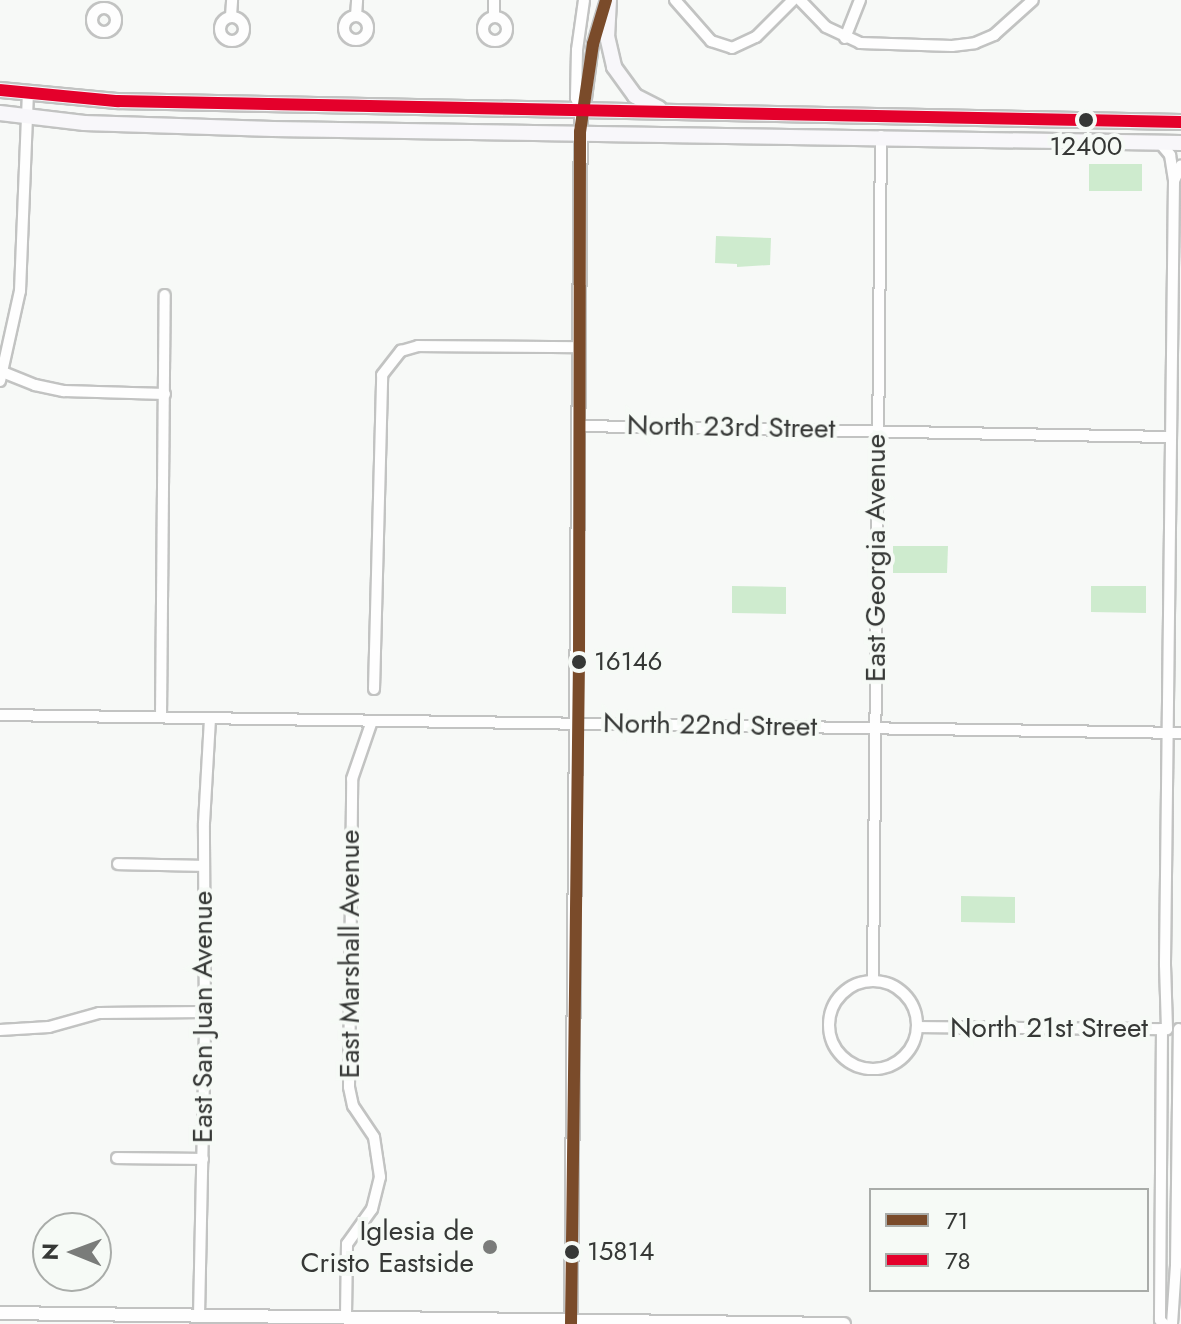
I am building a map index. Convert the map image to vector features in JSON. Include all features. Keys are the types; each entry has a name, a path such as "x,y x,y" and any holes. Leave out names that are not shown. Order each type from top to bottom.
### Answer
{"main road":[{"path":"608,0 609,55 619,78 635,96 666,111"},
{"path":"0,90 96,100 1181,122"},
{"path":"273,104 273,129"},
{"path":"0,113 84,123 273,129 1181,143"}],"street":[{"path":"231,16 232,0"},
{"path":"356,16 357,0"},
{"path":"494,0 494,17"},
{"path":"581,110 576,98 577,50 584,0"},
{"path":"570,1322 578,723 580,132 593,44 608,0"},
{"path":"675,0 711,41 732,48 756,37 793,0"},
{"path":"800,0 826,27 845,38 871,45 952,46 984,41 1033,0"},
{"path":"845,38 860,0"},
{"path":"28,93 20,291 0,375 64,391 165,394"},
{"name":"East Georgia Avenue","path":"873,981 881,136"},
{"path":"1158,142 1168,149 1174,181 1168,733 1175,1306 1172,1324"},
{"path":"1174,181 1181,165"},
{"path":"161,717 165,295"},
{"path":"374,689 382,375 401,351 426,345 580,347"},
{"name":"North 23rd Street","path":"580,426 877,429 1171,437"},
{"name":"North 22nd Street","path":"0,715 1181,733"},
{"name":"East San Juan Avenue","path":"199,1316 205,1012 203,866 210,718"},
{"name":"East Marshall Avenue","path":"346,1316 347,1244 372,1209 380,1177 374,1137 353,1106 349,1087 352,779 372,721"},
{"path":"118,864 203,866"},
{"path":"873,981 900,990 916,1013 917,1027 907,1054 881,1069 852,1065 841,1056 829,1029 835,1001 845,990 873,981"},
{"path":"0,1030 49,1027 99,1013 205,1012"},
{"name":"North 21st Street","path":"917,1027 1172,1029"},
{"path":"1164,1324 1160,1320 1172,1029"},
{"path":"117,1158 203,1159"},
{"path":"0,1313 117,1320 199,1316 269,1320 346,1316 420,1321 844,1324"}],"green space":[{"path":"1089,164 1142,164 1142,191 1089,191"},
{"path":"716,236 771,238 770,265 737,267 737,264 715,263"},
{"path":"893,546 948,546 947,573 893,573"},
{"path":"732,586 786,587 786,614 732,613"},
{"path":"1091,586 1146,586 1146,613 1091,612"},
{"path":"961,896 1015,897 1015,923 961,922"}],"transit line":[{"name":"71","path":"571,1324 579,662 580,132 593,44 606,0"},
{"name":"78","path":"0,90 117,101 1181,122"}],"place":[{"name":"12400","path":"1086,120"},
{"name":"16146","path":"579,662"},
{"name":"Iglesia de Cristo Eastside","path":"490,1247"},
{"name":"15814","path":"572,1252"}]}
